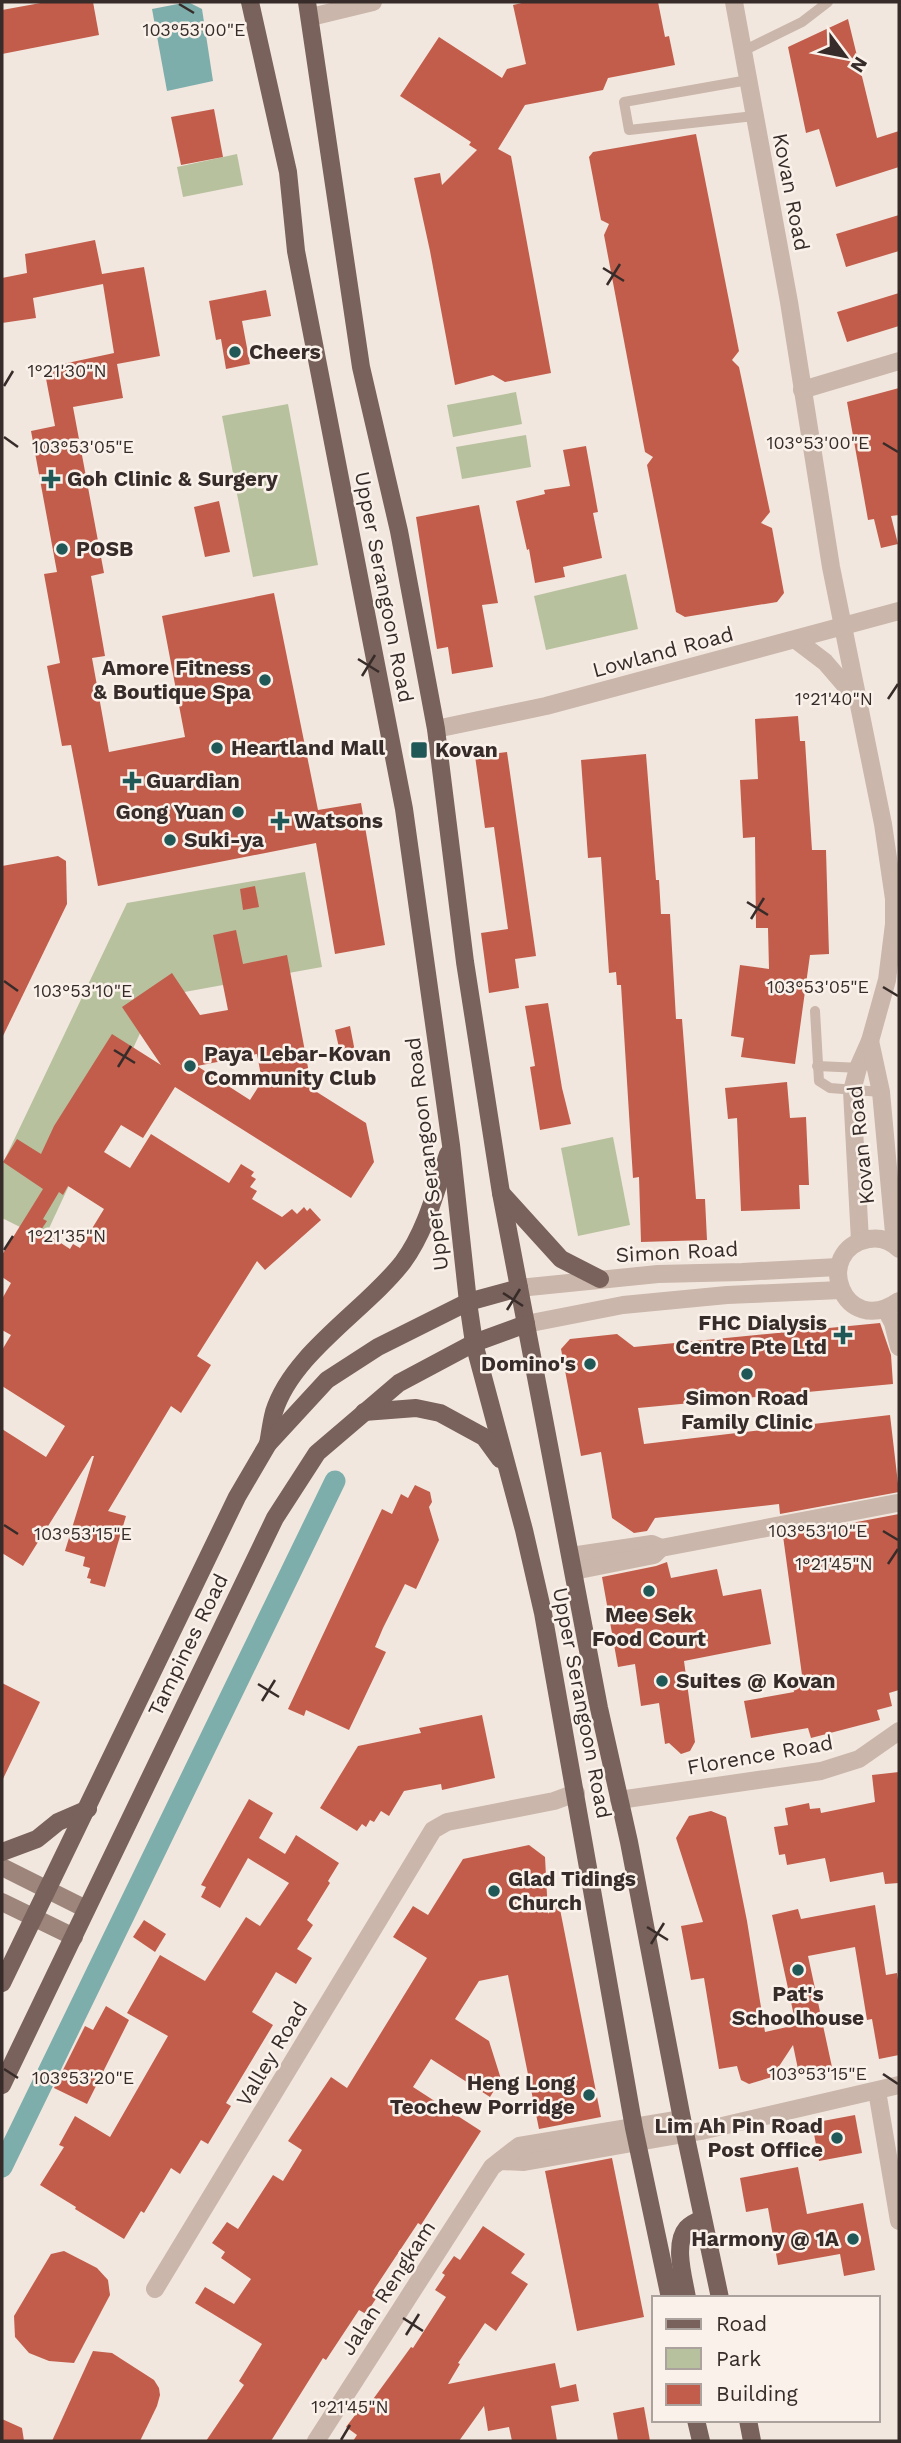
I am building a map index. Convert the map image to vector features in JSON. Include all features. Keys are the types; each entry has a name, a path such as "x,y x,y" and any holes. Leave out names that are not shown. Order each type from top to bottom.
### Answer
{"main road":[{"name":"Upper Serangoon Road","path":"250,2 288,172 299,264 404,809 451,1145 474,1343 524,1530 543,1613 636,2135 670,2296"},
{"name":"Upper Serangoon Road","path":"309,9 329,162 361,367 399,531 436,729 466,962 501,1193 599,1708 720,2296"},
{"path":"268,1444 275,1410 292,1378 325,1340 380,1289 413,1247 430,1208 451,1145"},
{"path":"501,1193 561,1259 600,1279"},
{"name":"Tampines Road","path":"2,1983 237,1497 268,1444 327,1381 378,1347 468,1302 519,1288"},
{"name":"Tampines Road","path":"2,2085 275,1518 317,1453 399,1383 474,1343 526,1324"},
{"path":"364,1412 416,1408 440,1413 484,1437 507,1470"},
{"path":"2,1852 37,1839 58,1822 88,1809"},
{"path":"2,1867 86,1909"},
{"path":"2,1902 74,1937"},
{"path":"687,2296 682,2236 688,2227 702,2218"},
{"path":"696,2422 701,2441"},
{"path":"748,2422 752,2441"}],"street":[{"path":"309,9 373,2"},
{"name":"Kovan Road","path":"734,2 789,302 843,627 883,824 894,899 891,954 870,1041 858,1068 852,1091 860,1241"},
{"path":"802,390 899,360"},
{"name":"Lowland Road","path":"436,729 546,706 899,611"},
{"path":"796,640 825,662 859,700"},
{"name":"Kovan Road","path":"870,1041 881,1092 897,1247"},
{"path":"897,1247 873,1238 860,1241 847,1251 838,1267 841,1290 857,1307 869,1311 892,1305 892,1323 899,1347"},
{"name":"Simon Road","path":"519,1288 658,1274 838,1267"},
{"path":"526,1324 649,1302 727,1295 841,1290"},
{"path":"573,1564 652,1544 661,1548 897,1503"},
{"name":"Florence Road","path":"619,1800 821,1771 859,1759 899,1731"},
{"name":"Valley Road","path":"155,2289 433,1830 447,1822 554,1801 576,1793"},
{"path":"427,1842 455,1830 556,1812 568,1812 580,1818"},
{"name":"Jalan Rengkam","path":"316,2441 490,2169 519,2146 636,2135 899,2085"},
{"path":"877,2091 899,2221"}],"lane":[{"path":"743,51 802,22 828,2"},
{"path":"748,80 624,102 629,130 754,116"},
{"path":"816,1010 819,1081 824,1086 852,1091 881,1092"},
{"path":"817,1066 876,1069"}],"green space":[{"path":"237,154 243,185 183,197 177,167"},
{"path":"516,392 522,424 453,437 447,405"},
{"path":"288,404 318,565 253,577 222,416"},
{"path":"526,435 531,467 462,479 456,447"},
{"path":"626,574 638,629 546,650 534,596"},
{"path":"305,872 322,967 157,997 44,1239 2,1218 2,1165 127,903"},
{"path":"613,1137 630,1225 578,1236 561,1148"}],"water":[{"path":"188,2 202,9 213,81 167,91 152,9"}],"building":[{"path":"46,2 93,2 99,35 2,54 2,10"},
{"path":"526,2 658,2 665,37 669,36 675,65 608,78 603,90 525,105 498,149 511,156 551,373 505,382 493,375 455,385 414,178 440,173 442,185 477,150 469,145 471,142 400,96 439,37 502,78 507,69 526,64 513,5"},
{"path":"848,19 877,138 899,131 899,167 836,187 819,129 806,133 788,47"},
{"path":"214,109 223,157 181,165 171,117"},
{"path":"696,134 739,351 732,360 739,367 770,512 761,523 772,528 784,593 777,602 685,617 676,612 647,465 653,457 645,452 604,235 609,224 601,220 589,157 593,152"},
{"path":"899,215 899,251 846,267 836,234"},
{"path":"95,240 102,274 144,267 160,356 117,364 123,398 73,407 104,573 91,576 105,656 92,658 109,752 185,737 162,616 274,593 318,810 361,803 385,945 335,954 316,843 98,886 71,745 62,746 47,666 60,663 44,574 57,572 31,431 55,426 44,368 114,353 103,284 33,298 36,318 2,323 2,278 27,273 25,254"},
{"path":"266,290 271,316 242,321 250,364 226,369 221,339 216,340 209,301"},
{"path":"899,293 899,326 847,342 837,312"},
{"path":"899,388 899,515 891,516 898,544 881,548 874,519 868,520 847,402"},
{"path":"586,446 598,512 593,513 602,558 563,567 565,577 535,583 516,501 545,494 544,490 570,486 563,450"},
{"path":"219,501 230,552 205,557 194,507"},
{"path":"479,505 498,603 482,605 493,667 452,674 448,647 437,649 416,517"},
{"path":"798,716 800,741 805,741 812,850 826,850 829,954 810,955 795,1064 741,1057 744,1038 731,1036 740,965 769,969 768,928 756,928 755,837 743,838 740,780 758,779 755,719"},
{"path":"507,752 536,956 515,959 519,988 489,993 481,933 508,929 494,827 485,828 475,756"},
{"path":"646,754 656,880 659,880 661,914 670,914 676,1019 682,1019 696,1199 705,1199 707,1240 641,1242 639,1177 633,1178 621,985 617,985 616,972 609,973 601,857 588,858 581,760"},
{"path":"58,856 66,861 67,904 2,1038 2,866"},
{"path":"255,886 259,907 243,910 240,889"},
{"path":"236,930 243,964 287,955 312,1089 366,1123 374,1162 351,1198 175,1087 143,1138 121,1125 104,1152 130,1168 151,1134 229,1183 241,1164 254,1172 251,1176 256,1179 250,1187 257,1191 252,1199 282,1217 292,1209 297,1214 304,1207 307,1211 310,1208 321,1220 265,1270 257,1261 197,1356 211,1365 181,1413 171,1406 108,1511 126,1516 105,1587 90,1583 91,1579 87,1578 90,1568 83,1566 85,1557 65,1551 94,1456 23,1566 2,1553 2,1429 46,1457 65,1426 2,1386 2,1350 11,1335 2,1330 2,1299 11,1283 2,1277 2,1255 43,1189 3,1162 17,1139 41,1154 54,1126 112,1034 161,1065 122,1007 172,973 200,1015 228,1010 213,935","holes":["257,1054 262,1081 250,1100 197,1066","68,1186 104,1209 80,1248 73,1244 70,1249 41,1230 47,1221 43,1219 59,1192 63,1195"]},
{"path":"548,1003 562,1088 571,1124 540,1130 530,1067 535,1066 525,1006"},
{"path":"350,1026 357,1062 340,1052 335,1030"},
{"path":"787,1082 790,1118 806,1117 809,1185 799,1185 800,1209 741,1211 737,1118 728,1119 725,1088"},
{"path":"880,1323 891,1355 893,1384 638,1408 644,1444 890,1415 899,1492 780,1514 779,1504 655,1518 647,1531 634,1533 612,1518 601,1452 581,1456 561,1349 570,1339 617,1334 634,1347"},
{"path":"415,1485 430,1492 432,1502 429,1507 439,1540 416,1589 405,1584 383,1628 375,1647 386,1652 349,1730 306,1710 304,1716 288,1709 382,1509 392,1514 401,1494 408,1498"},
{"path":"899,1514 899,1690 889,1693 892,1706 877,1710 880,1720 811,1738 808,1728 751,1738 744,1701 794,1692 791,1677 802,1675 783,1536"},
{"path":"667,1562 671,1578 717,1569 723,1596 761,1589 771,1644 684,1661 695,1742 690,1751 681,1754 669,1743 665,1744 659,1703 641,1706 635,1664 618,1667 602,1577"},
{"path":"2,1683 40,1702 2,1781"},
{"path":"482,1715 495,1778 442,1790 441,1784 404,1791 389,1816 381,1811 374,1822 370,1820 366,1827 362,1824 357,1831 320,1808 358,1746 421,1733 419,1728"},
{"path":"899,1772 899,1883 885,1884 883,1872 830,1882 825,1858 787,1865 785,1854 779,1855 774,1827 788,1825 785,1808 809,1803 810,1809 820,1808 821,1813 875,1802 872,1775"},
{"path":"249,1799 273,1813 259,1838 285,1854 296,1835 339,1863 307,1920 313,1925 297,1949 312,1958 296,1984 276,1972 252,2012 273,2025 226,2103 231,2106 208,2144 201,2140 180,2174 171,2168 144,2213 141,2211 124,2239 40,2185 64,2147 59,2145 75,2116 110,2137 168,2036 127,2013 160,1955 205,1981 246,1917 260,1926 289,1883 248,1858 220,1908 201,1897 206,1887 201,1885"},
{"path":"711,1811 726,1817 747,1921 765,2032 796,2025 772,1915 798,1909 801,1919 875,1905 886,1975 897,1973 899,2055 879,2059 872,2019 867,2020 855,1947 808,1956 832,2067 799,2074 793,2045 772,2077 749,2084 741,2080 737,2066 719,2069 704,1978 691,1980 681,1926 703,1922 676,1838 689,1816"},
{"path":"529,1845 545,1857 548,1914 558,1899 601,2117 539,2129 508,1975 479,1981 455,2019 489,2041 501,2079 490,2097 431,2059 413,2087 481,2131 421,2225 418,2223 373,2291 379,2294 366,2314 359,2310 326,2360 323,2358 271,2441 206,2441 244,2385 239,2381 262,2344 195,2303 205,2287 234,2304 251,2279 221,2258 225,2252 212,2243 227,2222 238,2229 273,2175 283,2181 302,2150 288,2141 331,2077 347,2088 427,1958 393,1937 413,1906 428,1915 463,1859"},
{"path":"144,1920 166,1934 155,1952 133,1937"},
{"path":"106,2006 129,2020 87,2104 54,2088 85,2026 93,2030"},
{"name":"Lim Ah Pin Road Post Office","path":"855,2115 862,2153 819,2161 812,2123"},
{"path":"612,2158 644,2317 577,2331 545,2171"},
{"path":"798,2167 807,2214 863,2203 875,2270 844,2276 840,2254 778,2265 768,2208 746,2212 740,2178"},
{"path":"483,2226 525,2254 511,2273 528,2284 496,2331 485,2323 458,2363 460,2364 448,2384 555,2363 560,2388 576,2384 579,2401 551,2406 557,2441 512,2441 509,2427 488,2431 484,2406 459,2441 353,2441 357,2435 346,2427 359,2410 363,2413 411,2347 413,2348 446,2297 435,2290 445,2275 442,2273 454,2256 460,2260"},
{"path":"64,2251 97,2268 108,2280 110,2295 74,2363 49,2361 29,2353 15,2337 14,2316 51,2254"},
{"path":"93,2351 112,2353 154,2380 159,2388 157,2406 140,2441 52,2441"},
{"path":"644,2407 650,2441 618,2441 613,2413"},
{"path":"2,2419 22,2428 24,2441 2,2441"}],"waterway":[{"path":"2,2167 335,1481"}],"place":[{"name":"Cheers","path":"235,352"},
{"name":"Goh Clinic & Surgery","path":"51,479"},
{"name":"POSB","path":"62,549"},
{"name":"Amore Fitness & Boutique Spa","path":"265,680"},
{"name":"Heartland Mall","path":"217,748"},
{"name":"Kovan","path":"419,750"},
{"name":"Guardian","path":"132,781"},
{"name":"Gong Yuan","path":"238,812"},
{"name":"Watsons","path":"280,821"},
{"name":"Suki-ya","path":"170,840"},
{"name":"Paya Lebar-Kovan Community Club","path":"190,1066"},
{"name":"FHC Dialysis Centre Pte Ltd","path":"843,1335"},
{"name":"Domino's","path":"590,1364"},
{"name":"Simon Road Family Clinic","path":"747,1374"},
{"name":"Mee Sek Food Court","path":"649,1591"},
{"name":"Suites @ Kovan","path":"662,1681"},
{"name":"Glad Tidings Church","path":"494,1891"},
{"name":"Pat's Schoolhouse","path":"798,1970"},
{"name":"Heng Long Teochew Porridge","path":"589,2095"},
{"name":"Lim Ah Pin Road Post Office","path":"837,2138"},
{"name":"Harmony @ 1A","path":"853,2239"}]}
